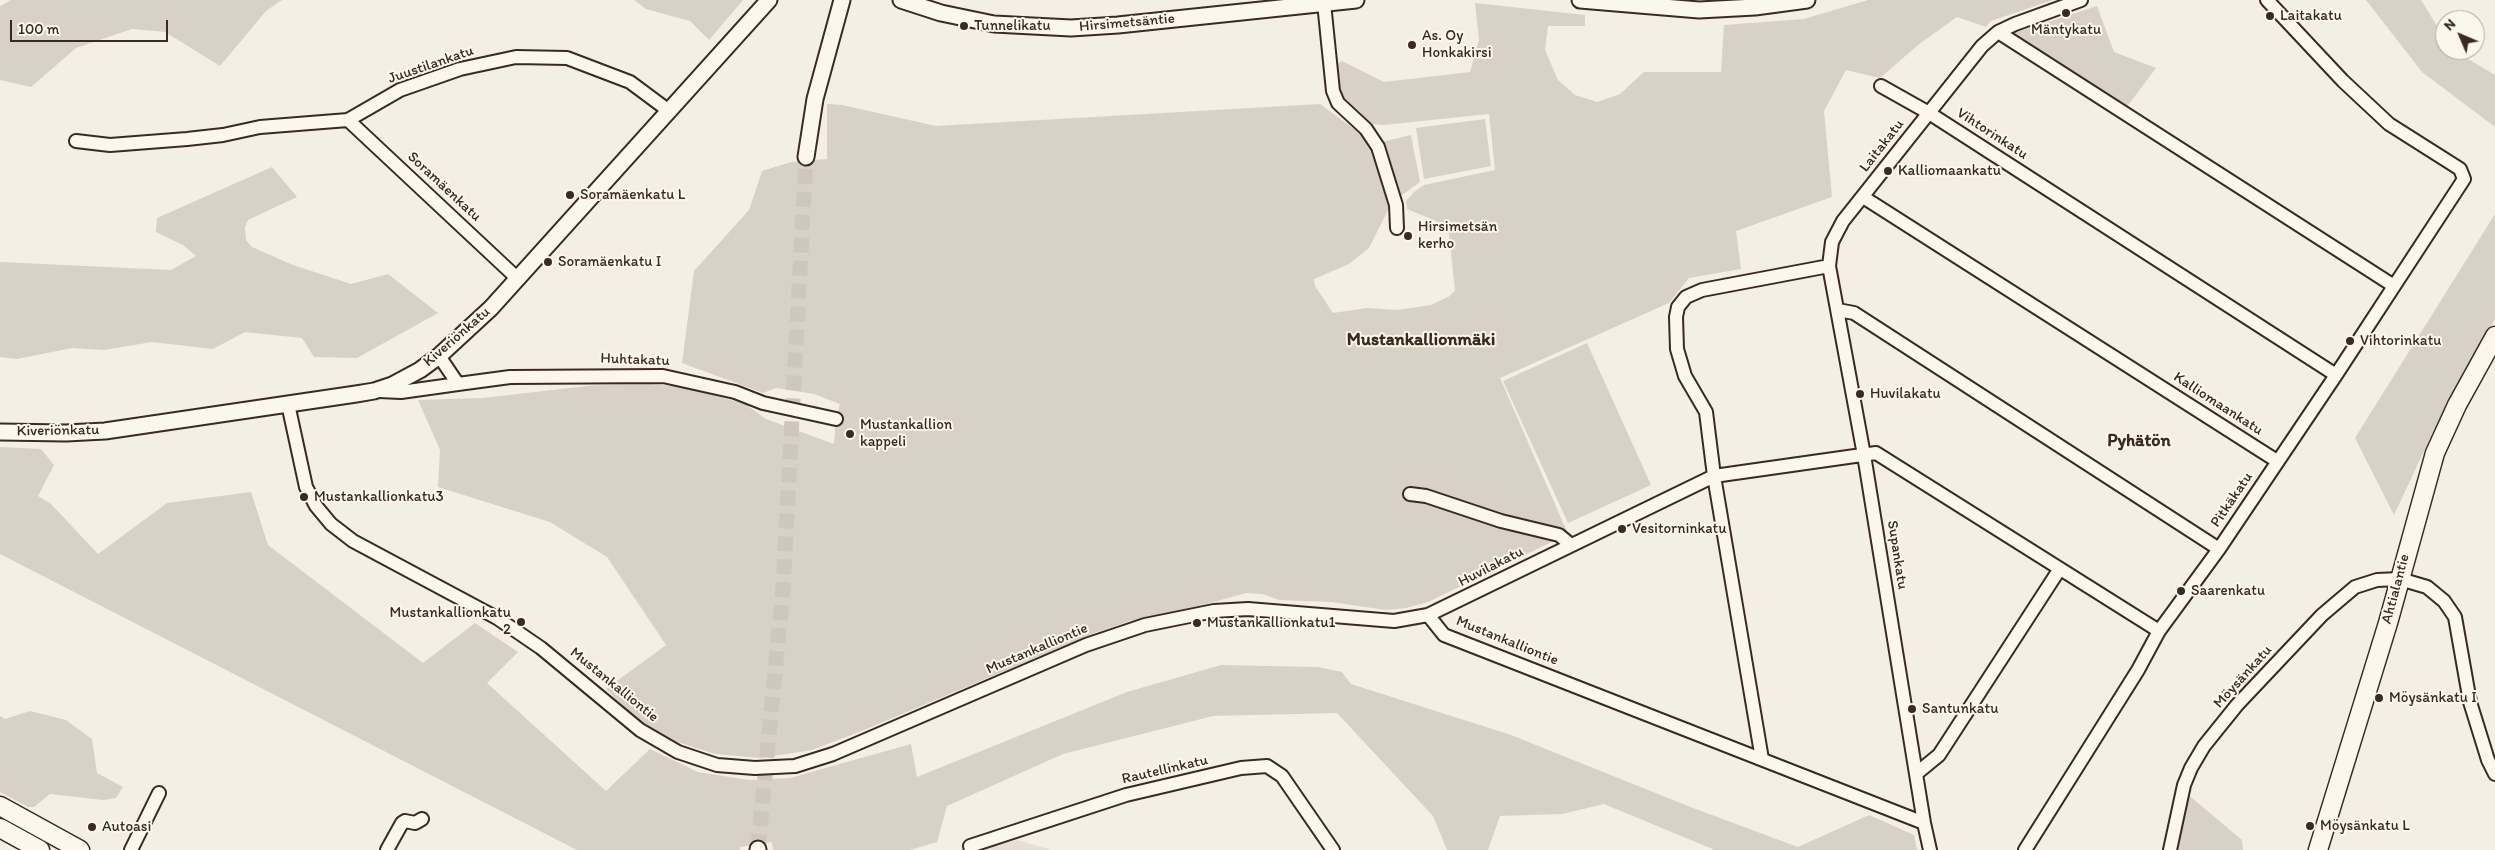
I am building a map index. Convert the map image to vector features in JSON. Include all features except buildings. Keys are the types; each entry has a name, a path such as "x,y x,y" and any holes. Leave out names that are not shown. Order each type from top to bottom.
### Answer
{"main road":[{"name":"Ahtialantie","path":"2318,850 2400,579 2435,453 2457,405 2495,336"},
{"path":"0,806 80,850"},
{"path":"0,828 40,850"}],"street":[{"path":"806,157 815,99 842,0"},
{"name":"Hirsimetsäntie","path":"901,0 941,14 994,24 1071,28 1118,25 1356,0"},
{"path":"1580,0 1699,10 1755,7 1807,0"},
{"name":"Laitakatu","path":"1829,266 1832,242 1843,221 1982,46 1998,32 2015,24 2081,0"},
{"name":"Pitkäkatu","path":"2025,850 2138,670 2159,631 2219,548 2336,375 2464,179 2460,169 2388,124 2343,81 2267,0"},
{"name":"Kiveriönkatu","path":"0,432 66,433 105,431 288,404 374,391 420,370 439,356 491,308 736,40 765,3"},
{"path":"1324,4 1333,90 1338,104 1366,130 1378,147 1396,205 1397,228"},
{"path":"1998,32 2394,286"},
{"name":"Juustilankatu","path":"76,141 110,145 214,136 260,127 348,120 400,90 460,69 516,58 567,58 630,82 669,112"},
{"name":"Vihtorinkatu","path":"1882,86 1929,113 2336,375"},
{"name":"Soramäenkatu","path":"348,120 518,278"},
{"name":"Kalliomaankatu","path":"1863,197 2277,461"},
{"path":"1762,758 1714,476 1706,412 1685,376 1676,349 1674,333 1678,307 1686,297 1702,290 1829,266"},
{"name":"Supankatu","path":"1829,266 1864,455 1930,850"},
{"path":"1838,310 1854,313 2219,548"},
{"path":"439,356 458,384"},
{"name":"Huhtakatu","path":"374,391 401,392 510,377 663,376 735,392 763,403 836,419"},
{"name":"Mustankalliontie","path":"288,404 306,487 316,506 330,524 353,541 509,626 541,648 640,730 678,752 717,765 755,768 795,766 833,754 1086,645 1145,625 1214,611 1248,609 1394,621 1428,615 1444,634 1924,823"},
{"name":"Huvilakatu","path":"1428,615 1714,476 1876,453 2059,570 2159,631"},
{"path":"1410,494 1426,496 1501,522 1558,535 1572,545"},
{"path":"1917,773 1939,755 2059,570"},
{"path":"2400,579 2427,587 2444,601 2455,617 2464,675 2491,756 2495,774"},
{"name":"Möysänkatu","path":"2170,850 2184,785 2191,768 2204,746 2237,705 2322,614 2355,587 2377,580 2400,579"},
{"name":"Rautellinkatu","path":"970,848 1126,795 1241,768 1267,766 1282,776 1333,850"},
{"path":"131,850 159,793"},
{"path":"387,850 402,823 405,821 415,823 422,819"}],"shaded area":[{"path":"11,0 282,0 266,11 220,66 165,32 132,29 76,48 31,87 0,80 0,6"},
{"path":"634,0 743,0 709,40 690,21 646,9"},
{"path":"1868,0 2053,0 1991,21 1986,27 1957,17 1918,45 1880,78 1846,70 1824,111 1832,197 1736,231 1741,269 1689,278 1669,303 1500,378 1568,534 1428,602 1406,608 1386,610 1331,602 1279,600 1263,594 1246,593 1171,614 1130,621 1095,633 812,750 761,758 715,754 668,739 650,729 635,718 606,689 666,645 607,557 550,522 438,487 440,450 418,400 483,398 587,386 637,383 683,387 745,404 766,419 834,444 836,419 840,404 814,394 776,388 763,393 682,363 694,271 749,210 762,171 791,162 827,159 827,104 842,105 936,126 1320,104 1369,140 1390,206 1369,248 1349,264 1314,279 1315,286 1333,313 1367,308 1397,310 1431,305 1450,296 1455,290 1448,226 1407,209 1406,201 1424,185 1495,170 1489,114 1384,125 1370,124 1354,116 1340,102 1337,64 1342,61 1384,82 1470,72 1479,40 1475,3 1585,15 1585,26 1548,26 1545,50 1558,80 1575,95 1597,102 1620,94 1644,72 1721,72 1724,25 1804,19"},
{"path":"2366,0 2421,0 2435,23 2435,60 2470,60 2495,75 2495,127 2422,72"},
{"path":"2097,6 2114,52 2156,68 2120,116 2002,37"},
{"path":"1485,119 1491,166 1424,179 1416,128"},
{"path":"1411,135 1420,182 1398,198 1382,142"},
{"path":"272,167 297,197 248,220 245,227 246,240 252,247 293,265 351,284 388,274 438,313 357,358 314,357 302,338 245,332 213,349 152,342 104,350 72,348 17,359 0,357 0,262 171,270 196,256 183,245 156,232 157,218"},
{"path":"2495,214 2495,319 2433,432 2394,515 2355,438"},
{"path":"1587,343 1651,485 1568,523 1503,381"},
{"path":"0,447 41,449 54,465 38,496 51,504 98,554 167,503 251,492 268,545 423,663 475,623 518,652 487,683 606,791 650,749 698,772 749,780 790,778 911,744 917,777 1127,692 1221,665 1318,667 1342,672 1351,684 1511,735 1693,808 1798,847 1869,815 1914,835 1917,850 1715,850 1604,804 1562,814 1500,816 1488,850 1447,850 1433,816 1337,713 1213,716 1063,754 947,806 937,842 910,850 773,850 772,842 740,847 740,850 577,850 0,554"},
{"path":"30,711 66,720 92,739 97,773 123,787 116,798 103,800 50,794 34,807 28,807 0,792 0,716 5,719"},
{"path":"2186,793 2242,840 2243,850 2173,850"},
{"path":"1017,840 1052,850 975,850 989,847"}],"tunnel":[{"path":"758,849 783,589 806,157"}],"place":[{"name":"Mäntykatu","path":"2066,13"},
{"name":"Laitakatu","path":"2270,16"},
{"name":"Tunnelikatu","path":"964,26"},
{"name":"As. Oy Honkakirsi","path":"1412,45"},
{"name":"Kalliomaankatu","path":"1888,171"},
{"name":"Soramäenkatu L","path":"570,195"},
{"name":"Hirsimetsän kerho","path":"1408,236"},
{"name":"Soramäenkatu I","path":"548,262"},
{"name":"Vihtorinkatu","path":"2350,341"},
{"name":"Huvilakatu","path":"1860,394"},
{"name":"Mustankallion kappeli","path":"850,434"},
{"name":"Mustankallionkatu3","path":"304,497"},
{"name":"Vesitorninkatu","path":"1622,529"},
{"name":"Saarenkatu","path":"2181,591"},
{"name":"Mustankallionkatu 2","path":"521,622"},
{"name":"Mustankallionkatu1","path":"1197,623"},
{"name":"Möysänkatu I","path":"2379,698"},
{"name":"Santunkatu","path":"1912,709"},
{"name":"Möysänkatu L","path":"2310,826"},
{"name":"Autoasi","path":"92,827"}],"district":[{"name":"Mustankallionmäki","path":"1421,340"},
{"name":"Pyhätön","path":"2139,441"}]}
